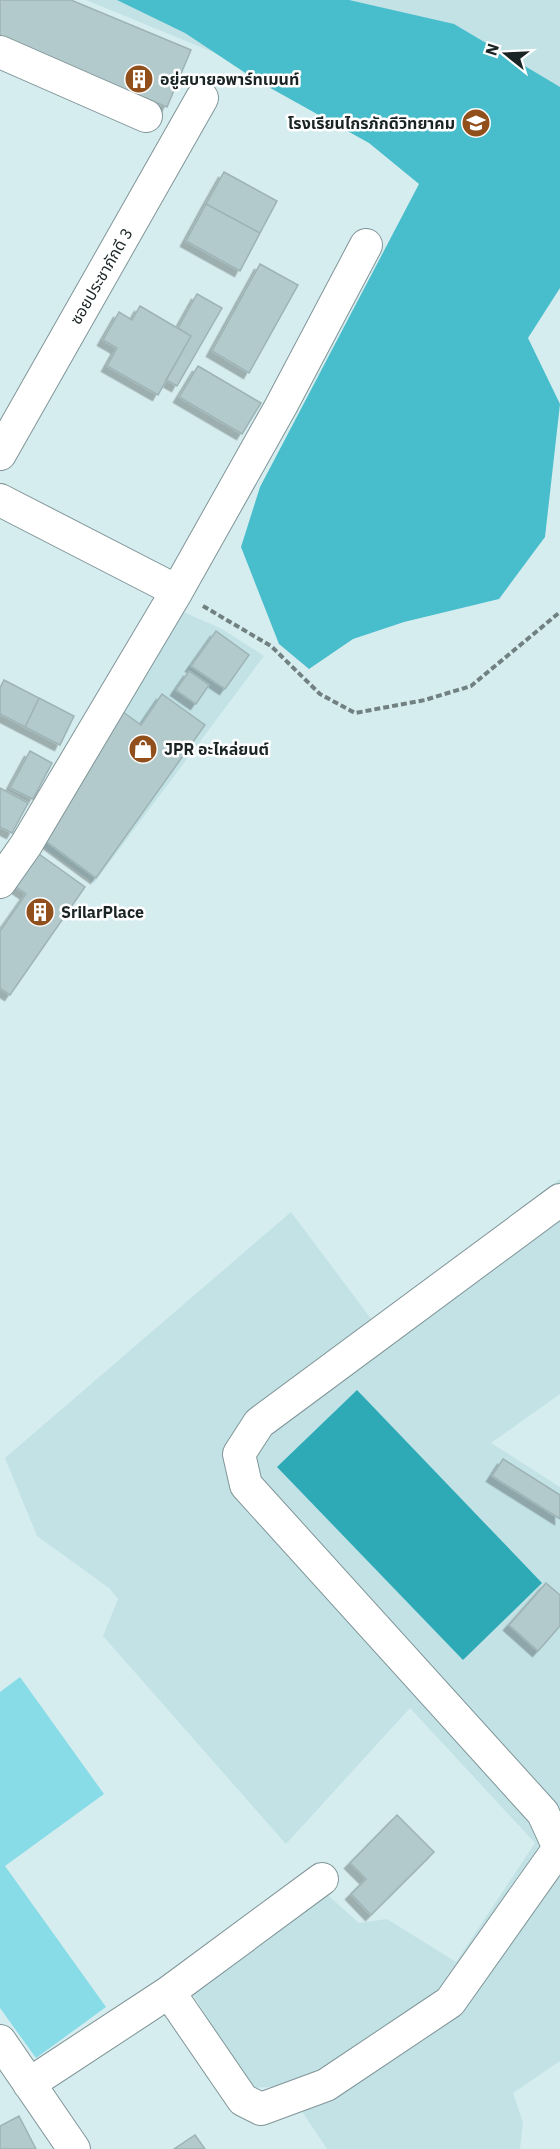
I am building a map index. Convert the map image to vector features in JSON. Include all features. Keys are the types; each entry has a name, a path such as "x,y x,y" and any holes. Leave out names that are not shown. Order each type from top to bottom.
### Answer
{"street":[{"path":"0,52 146,116"},
{"name":"ซอยประชาภักดี 3","path":"0,454 202,98"},
{"path":"0,882 26,845 177,591 281,406 366,245"},
{"path":"0,500 177,591"},
{"path":"169,1992 243,2100 261,2109 326,2085 450,2002 559,1848 543,1813 246,1485 239,1454 259,1423 560,1200"},
{"path":"29,2084 169,1992 322,1879"},
{"path":"0,2041 74,2149"}],"path":[{"path":"177,591 271,646 320,694 355,713 425,700 471,686 560,612"}],"shaded area":[{"name":"โรงเรียนไกรภักดีวิทยาคม","path":"86,0 560,0 560,190 225,57"},
{"path":"117,0 349,0 454,24 560,87 560,288 528,338 560,404 545,537 499,599 404,622 353,639 309,669 279,644 241,547 260,487 419,184 369,143 256,80 185,33"},
{"name":"JPR อะไหล่ยนต์","path":"174,608 222,629 264,656 94,883 36,842"},
{"path":"560,1179 560,1394 491,1443 560,1487 560,2061 513,2093 523,2122 520,2149 327,2149 285,2086 251,2088 187,1985 322,1890 359,1923 387,1919 456,1962 535,1843 410,1708 286,1844 103,1636 118,1599 109,1588 37,1536 5,1458 291,1212 372,1320"},
{"path":"357,1390 542,1583 463,1660 277,1467"},
{"path":"20,1677 104,1794 5,1866 106,2007 36,2058 0,2008 0,1692"}],"building":[{"name":"อยู่สบายอพาร์ทเมนท์","path":"0,0 71,0 191,50 167,107 0,37"},
{"path":"224,172 277,201 260,233 206,204"},
{"path":"206,204 260,233 240,271 186,241"},
{"path":"260,264 298,285 249,373 212,351"},
{"path":"197,294 222,308 177,386 166,380 191,336 178,328"},
{"path":"140,306 191,336 158,395 107,366 117,348 103,340 119,312 132,320"},
{"path":"198,366 261,403 242,434 179,397"},
{"path":"216,631 249,655 225,689 191,666"},
{"path":"189,671 209,685 196,704 176,690"},
{"path":"4,680 39,698 25,727 0,714 0,688"},
{"path":"162,694 205,725 96,878 43,839 119,709 141,725"},
{"path":"39,698 74,716 60,745 25,727"},
{"path":"30,751 52,763 33,799 10,788"},
{"path":"0,788 28,803 12,833 0,827"},
{"name":"SrilarPlace","path":"32,849 85,887 10,995 0,988 0,931 26,894 9,882"},
{"path":"503,1459 560,1495 560,1519 492,1476"},
{"path":"546,1583 560,1595 560,1626 538,1651 509,1625"},
{"path":"397,1815 434,1852 371,1915 351,1894 366,1879 350,1863"},
{"path":"19,2116 36,2149 0,2149 0,2126"},
{"path":"195,2135 205,2149 174,2149"}],"place":[{"name":"อยู่สบายอพาร์ทเมนท์","path":"139,79"},
{"name":"โรงเรียนไกรภักดีวิทยาคม","path":"476,123"},
{"name":"JPR อะไหล่ยนต์","path":"143,749"},
{"name":"SrilarPlace","path":"40,912"}]}
